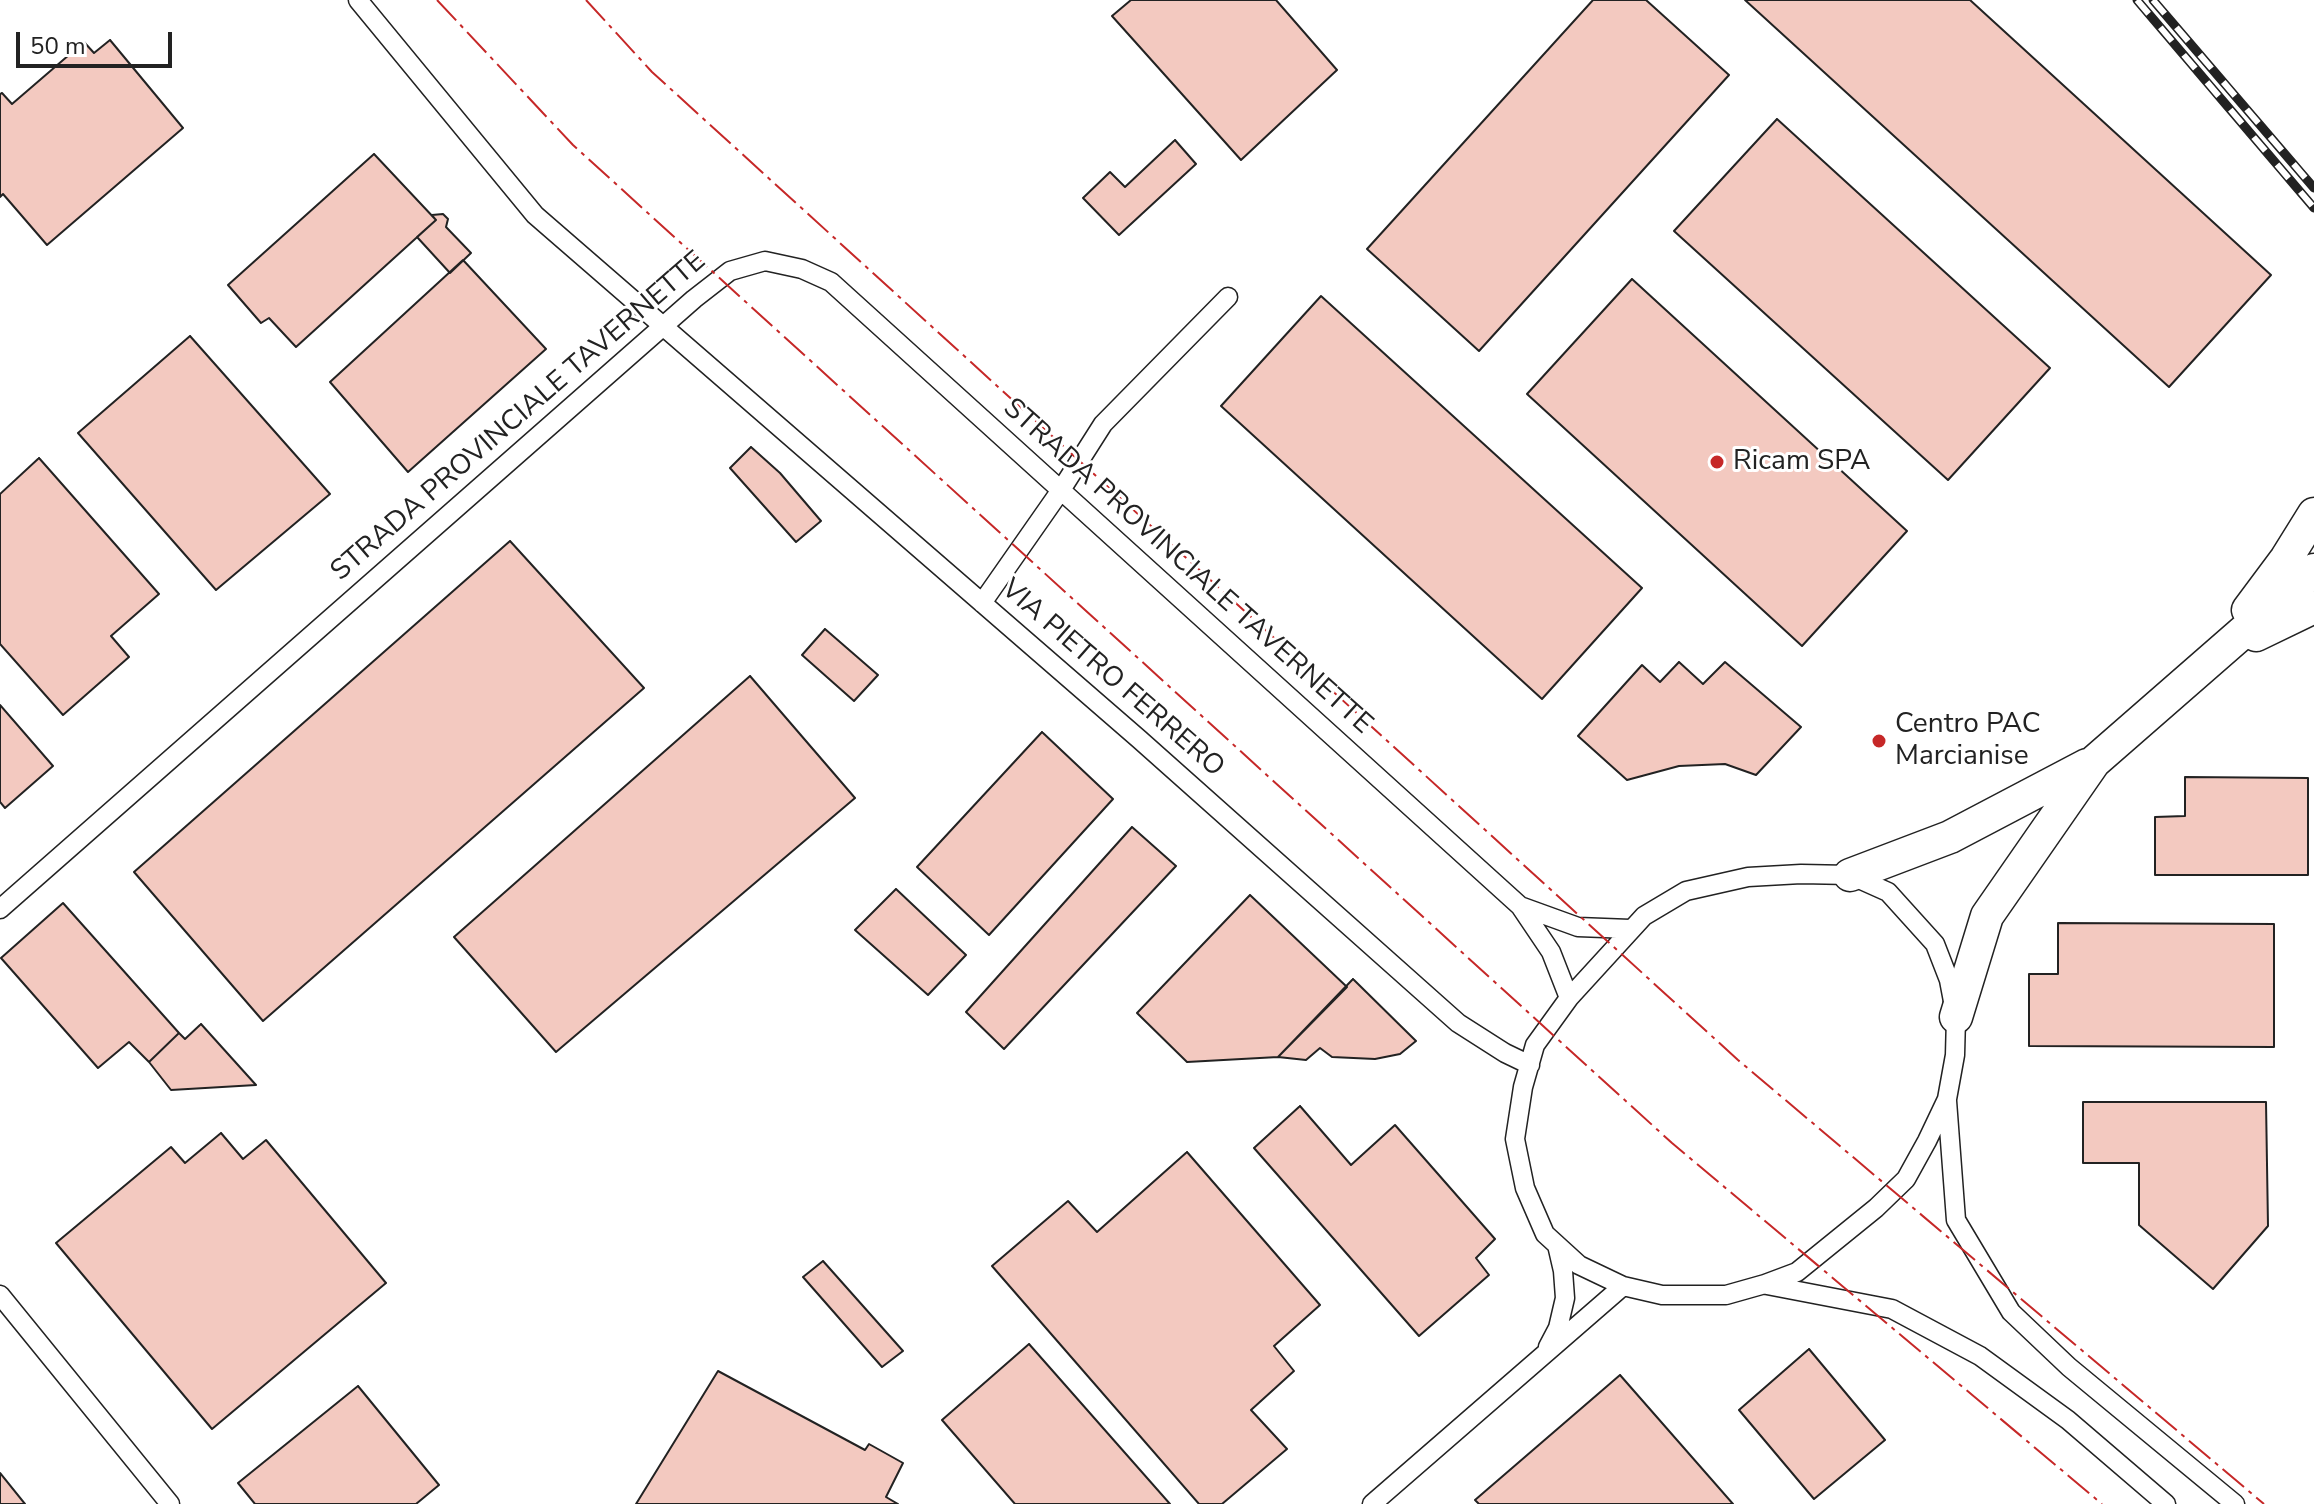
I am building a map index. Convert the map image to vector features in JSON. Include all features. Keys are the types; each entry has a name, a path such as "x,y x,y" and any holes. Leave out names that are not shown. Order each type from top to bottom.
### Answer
{"highway":[{"path":"2220,650 2286,559 2314,514"},
{"path":"1956,1017 1987,916 2094,762 2314,570"},
{"path":"2220,650 2314,607"},
{"path":"1850,875 1950,837 2094,762"}],"street":[{"name":"VIA PIETRO FERRERO","path":"358,0 535,215 982,603 1458,1023 1530,1065"},
{"name":"STRADA PROVINCIALE TAVERNETTE","path":"0,909 663,326 730,271 765,261 802,269 831,282 1520,906 1551,952 1569,998"},
{"path":"982,603 1103,424 1228,297"},
{"path":"1947,1099 1906,1179 1876,1208 1797,1272 1726,1295 1662,1295 1623,1286 1579,1265 1545,1234 1525,1188 1515,1139 1535,1045 1569,998 1644,916 1686,891 1748,877 1850,875 1888,892 1935,944 1949,980 1956,1017 1955,1055 1947,1099 1956,1220 2011,1312 2069,1367 2235,1504"},
{"name":"STRADA PROVINCIALE TAVERNETTE","path":"1520,906 1578,927 1630,929"},
{"path":"1545,1354 1558,1328 1565,1298 1563,1271 1556,1244"},
{"path":"1765,1284 1892,1309 1980,1356 2068,1420 2166,1504"},
{"path":"1372,1504 1623,1286"},
{"path":"0,1295 170,1504"}],"building":[{"path":"1131,0 1276,0 1337,70 1241,160 1112,16"},
{"path":"1593,0 1646,0 1729,75 1479,351 1367,249"},
{"path":"1745,0 1970,0 2271,275 2169,387"},
{"path":"110,40 183,128 47,245 3,194 0,197 0,94 12,104 84,42 94,53"},
{"path":"1777,119 2050,368 1948,480 1674,231"},
{"path":"1175,140 1196,164 1119,235 1083,198 1110,172 1125,187"},
{"path":"374,154 436,220 296,347 269,318 261,323 228,285"},
{"path":"443,214 448,219 446,227 471,253 450,273 417,237 436,220 432,215"},
{"path":"463,260 546,349 408,472 330,382"},
{"name":"Ricam SPA","path":"1632,279 1907,531 1802,646 1527,394"},
{"path":"1321,296 1642,588 1542,699 1221,406"},
{"path":"190,336 330,494 216,590 78,433"},
{"path":"751,447 780,473 821,521 796,542 730,468"},
{"path":"39,458 159,594 111,636 129,657 63,715 0,644 0,494"},
{"path":"510,541 644,688 263,1021 134,872"},
{"path":"825,629 878,675 854,701 802,655"},
{"path":"1679,662 1703,684 1725,662 1801,727 1756,775 1725,764 1679,766 1627,780 1578,736 1642,665 1660,682"},
{"path":"750,676 855,798 556,1052 454,937"},
{"path":"0,705 53,766 5,808 0,802"},
{"path":"1042,732 1113,799 989,935 917,867"},
{"path":"2185,777 2308,778 2308,875 2155,875 2155,817 2185,816"},
{"path":"1132,827 1176,866 1004,1049 966,1012"},
{"path":"896,889 966,955 928,995 855,930"},
{"path":"1250,895 1347,987 1278,1057 1187,1062 1137,1013"},
{"path":"63,903 179,1033 149,1062 129,1042 98,1068 1,958"},
{"path":"2058,923 2274,924 2274,1047 2029,1046 2029,974 2058,974"},
{"path":"1353,979 1416,1041 1400,1054 1375,1059 1332,1057 1320,1048 1306,1060 1278,1057"},
{"path":"201,1024 256,1085 171,1090 149,1062 179,1033 185,1039"},
{"path":"2083,1102 2266,1102 2268,1226 2213,1289 2139,1225 2139,1163 2083,1163"},
{"path":"1300,1106 1351,1165 1395,1125 1495,1239 1476,1258 1489,1275 1419,1336 1254,1148"},
{"path":"221,1133 243,1159 266,1140 386,1283 212,1429 56,1243 171,1147 185,1163"},
{"path":"1187,1152 1320,1305 1274,1346 1294,1371 1251,1410 1287,1449 1222,1504 1199,1504 992,1266 1068,1201 1097,1232"},
{"path":"823,1261 903,1351 882,1367 803,1277"},
{"path":"1029,1344 1170,1504 1015,1504 942,1420"},
{"path":"1809,1349 1885,1440 1814,1499 1739,1410"},
{"path":"718,1371 865,1450 869,1444 903,1463 886,1497 898,1504 636,1504"},
{"path":"1620,1375 1733,1504 1479,1504 1475,1500"},
{"path":"358,1386 439,1485 416,1504 255,1504 238,1483"},
{"path":"0,1473 25,1504 0,1504"}],"railway":[{"path":"2137,0 2314,208"},
{"path":"2153,0 2314,188"}],"power":[{"path":"437,0 573,145 1672,1143 2102,1504"},
{"path":"586,0 652,72 1738,1060 2264,1504"}],"place":[{"name":"Ricam SPA","path":"1717,462"},
{"name":"Centro PAC Marcianise","path":"1879,741"}]}
